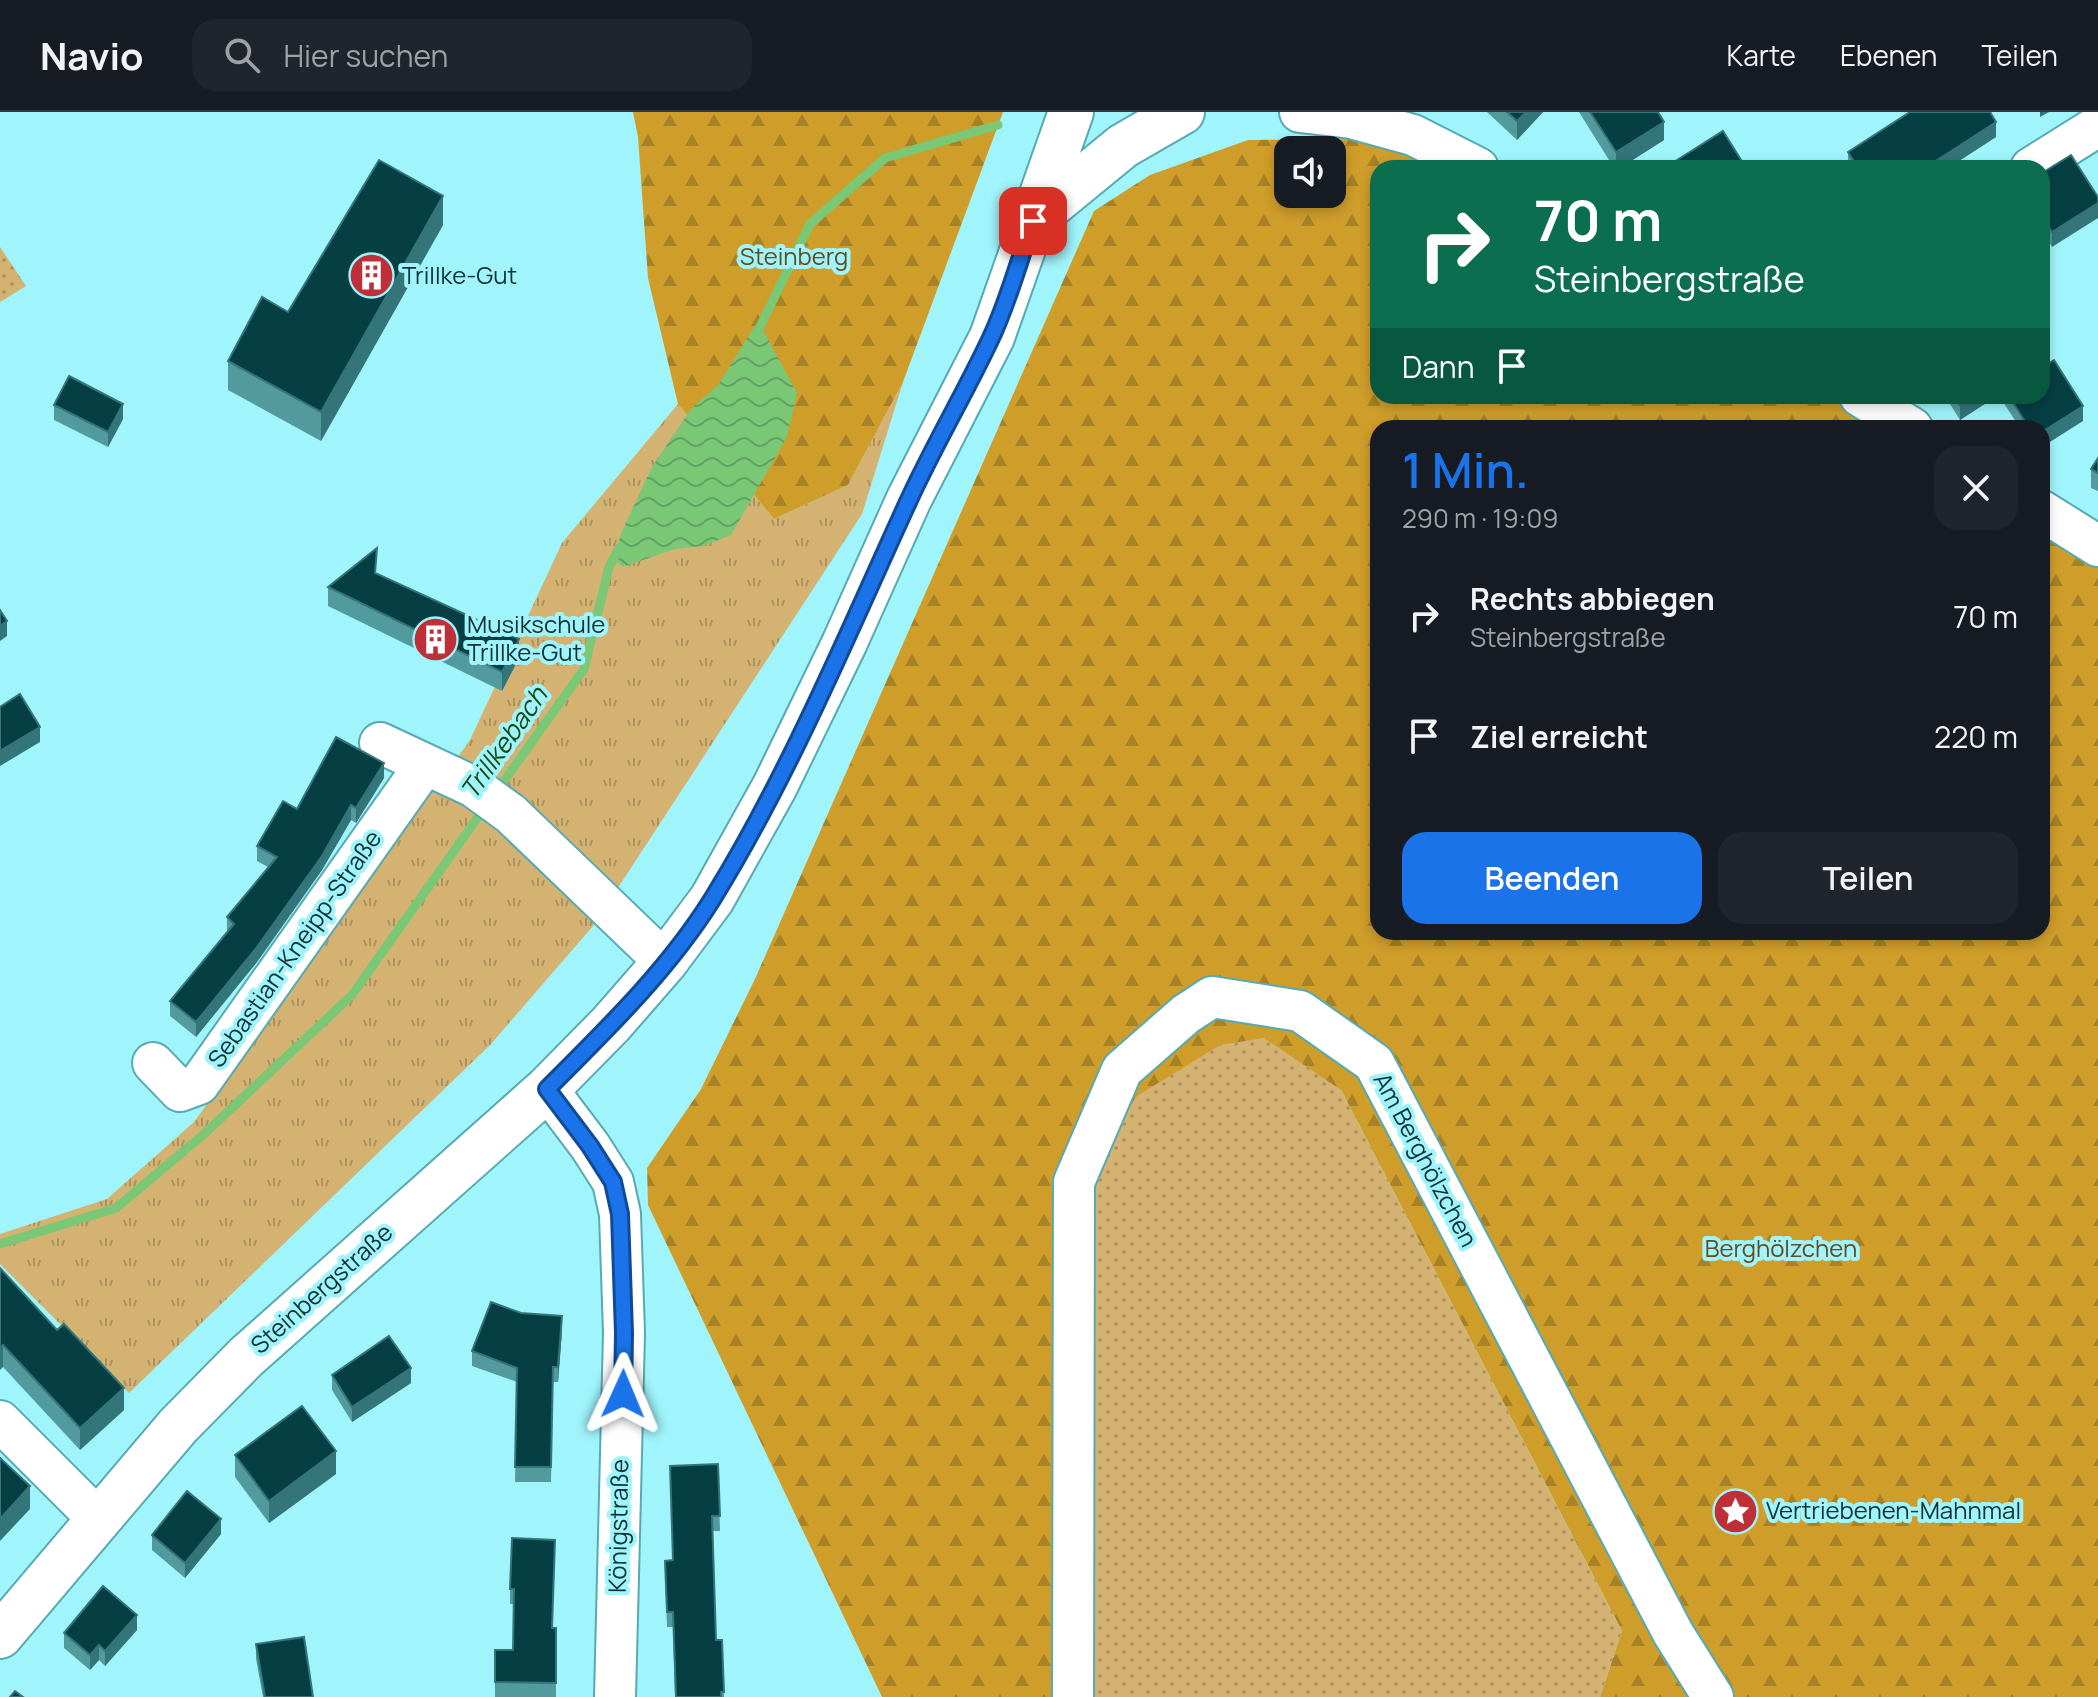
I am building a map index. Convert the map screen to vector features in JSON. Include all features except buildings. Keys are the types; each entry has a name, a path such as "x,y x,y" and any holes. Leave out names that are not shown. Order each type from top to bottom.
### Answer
{"main road":[{"name":"Steinbergstraße","path":"0,1636 178,1426 246,1357 547,1089 611,1024 665,962 712,899 775,786 844,644 909,499 992,337 1071,112"},
{"path":"1033,221 1123,146 1182,112"}],"street":[{"path":"1300,112 1423,123 1468,160"},
{"path":"2044,160 2098,126"},
{"path":"1873,404 1899,420"},
{"path":"2050,516 2098,546"},
{"path":"380,743 474,787 511,814 665,962"},
{"name":"Sebastian-Kneipp-Straße","path":"153,1063 180,1091 199,1084 424,766"},
{"name":"Am Berghölzchen","path":"1073,1697 1074,1182 1122,1070 1186,1014 1212,997 1300,1011 1374,1063 1673,1633 1713,1697"},
{"name":"Königstraße","path":"547,1089 613,1182 620,1214 624,1333 615,1697"},
{"path":"0,1421 98,1519"}],"green space":[{"name":"Steinberg","path":"633,112 1003,112 903,382 848,485 774,519 678,404 648,278 638,137"},
{"name":"Berghölzchen","path":"1346,139 1398,139 1441,160 1370,160 1370,404 1896,404 1921,420 1370,420 1370,940 2050,940 2050,505 2098,538 2098,1697 1600,1697 1622,1631 1341,1090 1075,1697 882,1697 648,1205 647,1168 701,1089 755,979 1094,211 1150,175 1248,140 1274,140 1274,208 1346,208"},
{"path":"0,247 26,286 0,302"},
{"path":"903,382 862,514 593,926 490,1045 129,1393 0,1264 0,1234 107,1199 194,1122 470,740 562,543 678,404 774,519 848,485"},
{"path":"1264,1038 1341,1090 1622,1631 1600,1697 1075,1697 1075,1182 1137,1096 1220,1045"}],"water":[{"path":"758,321 797,393 787,437 731,535 704,546 674,549 623,567 613,558 652,467 691,409 718,385"}],"waterway":[{"name":"Trillkebach","path":"756,335 810,224 885,158 998,125"},
{"name":"Trillkebach","path":"496,792 584,669 609,567 619,548"},
{"name":"Trillkebach","path":"0,1244 116,1208 203,1135 352,995 485,807"}],"place":[{"name":"Trillke-Gut","path":"371,276"},
{"name":"Musikschule Trillke-Gut","path":"436,639"},
{"name":"Vertriebenen-Mahnmal","path":"1735,1511"}],"route":[{"path":"623,1394 620,1214 613,1182 547,1089 611,1024 665,962 712,899 775,786 844,644 909,499 992,337 1033,221"}]}
